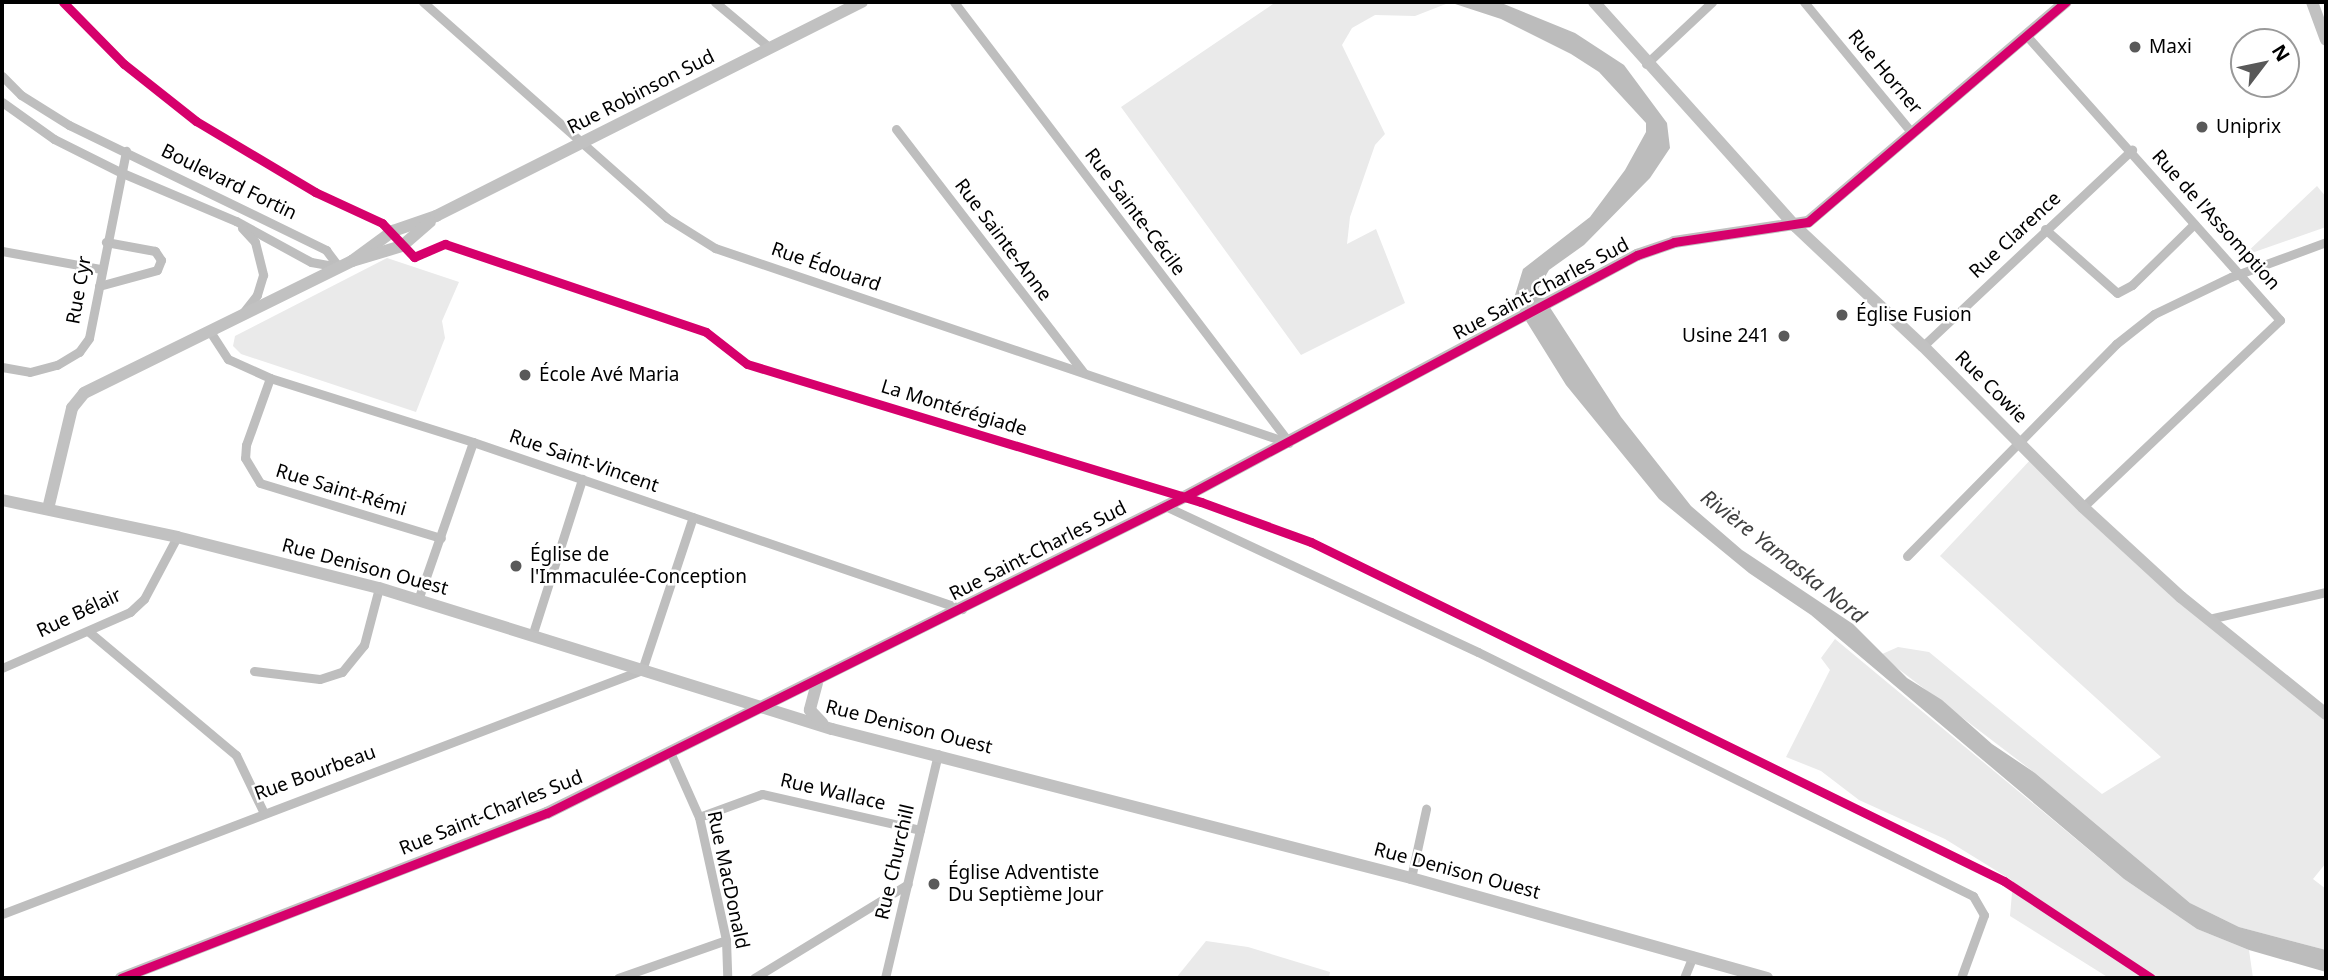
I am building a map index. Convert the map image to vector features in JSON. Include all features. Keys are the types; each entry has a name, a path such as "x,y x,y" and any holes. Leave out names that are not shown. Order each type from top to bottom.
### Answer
{"street":[{"name":"Rue Édouard","path":"423,2 667,218 715,248 1289,443"},
{"path":"715,2 770,48"},
{"name":"Rue Robinson Sud","path":"48,509 72,408 84,393 346,264 393,231 436,216 862,2"},
{"name":"Rue Sainte-Cécile","path":"954,2 1289,443"},
{"name":"Rue Cowie","path":"1594,2 1646,64 1795,226 1923,346 2083,507 2209,620 2326,714"},
{"path":"1646,64 1712,2"},
{"name":"Rue Horner","path":"1804,2 1912,133"},
{"name":"Rue Saint-Charles Sud","path":"121,978 547,813 817,683 1289,443 1562,298 1637,255 1674,242 1808,222 2066,2"},
{"path":"2312,2 2326,40"},
{"name":"Rue de l'Assomption","path":"2026,36 2132,150 2194,224 2242,273 2278,316 2279,324 2083,507"},
{"name":"Boulevard Fortin","path":"2,75 21,95 69,125 326,250 346,264"},
{"path":"3,107 21,95"},
{"name":"Boulevard Fortin","path":"3,107 120,172 236,222 311,262 346,264"},
{"name":"Rue Sainte-Anne","path":"896,129 1083,372"},
{"name":"Rue Clarence","path":"1923,346 2132,150"},
{"name":"Rue Cyr","path":"2,367 30,372 57,365 79,352 89,338 126,151"},
{"name":"Boulevard Fortin","path":"236,222 255,242 262,275 257,295 243,313"},
{"path":"2045,229 2117,293 2132,285 2194,224"},
{"path":"99,286 157,270 161,260 155,251 106,242"},
{"path":"1907,556 2116,344 2154,314 2242,273 2326,242"},
{"path":"2,251 101,269"},
{"name":"Rue Saint-Vincent","path":"209,330 228,359 270,378 473,442 962,609"},
{"name":"Rue Saint-Rémi","path":"270,378 246,445 245,458 260,483 441,538"},
{"path":"418,600 473,442"},
{"path":"532,636 582,479"},
{"name":"Rue Denison Ouest","path":"2,500 177,537 379,588 832,729 938,754 1411,878 1767,978"},
{"path":"1165,506 1478,652 1973,896 1983,915 1961,978"},
{"path":"642,670 693,517"},
{"name":"Rue Bélair","path":"2,668 130,612 144,599 177,537"},
{"path":"254,671 320,679 342,672 363,645 379,588"},
{"path":"2209,620 2326,592"},
{"path":"88,631 236,755 263,811"},
{"name":"Rue Bourbeau","path":"2,914 263,811 642,670"},
{"path":"817,683 810,710 816,720 832,729"},
{"name":"Rue MacDonald","path":"670,752 699,817 726,940 727,978"},
{"name":"Rue Churchill","path":"885,978 938,754"},
{"name":"Rue Wallace","path":"699,817 762,794 919,830"},
{"path":"1411,878 1426,809"},
{"path":"754,978 908,884"},
{"path":"618,978 726,940"},
{"path":"1684,978 1693,956"}],"shaded area":[{"path":"1276,2 1451,2 1415,16 1375,15 1352,28 1342,45 1385,134 1375,145 1350,217 1347,244 1376,229 1405,303 1301,355 1121,107"},
{"name":"Rivière Yamaska Nord","path":"1449,2 1499,2 1575,33 1624,65 1667,123 1670,148 1650,178 1584,245 1549,270 1538,289 1621,417 1691,506 1742,550 1853,624 1907,678 1942,700 1992,744 2035,773 2190,903 2239,927 2326,950 2326,972 2249,950 2197,929 2124,879 1811,615 1749,573 1659,499 1566,385 1520,311 1515,295 1523,269 1590,217 1625,170 1646,132 1646,123 1599,72 1571,54 1501,19"},
{"path":"2317,186 2326,197 2326,227 2243,256"},
{"path":"387,258 459,282 442,321 445,338 416,412 241,354 233,346 235,336"},
{"path":"2033,457 2083,507 2326,715 2326,863 2313,879 2326,889 2326,950 2239,927 2190,903 2035,773 1880,655 1898,647 1929,652 2102,794 2161,757 1940,556"},
{"path":"1835,639 2124,879 2197,929 2249,950 2253,978 2109,978 2010,916 2013,881 1945,839 1859,800 1821,771 1786,757 1830,670 1821,658"},
{"path":"1206,941 1248,947 1330,972 1329,978 1176,978"}],"cycle path":[{"name":"La Montérégiade","path":"63,2 124,64 196,121 315,192 382,223 414,257 445,244 706,332 747,364 1201,502 1311,542 2004,881 2151,978"},
{"path":"121,978 547,813 1184,497 1637,255 1674,242 1808,222 2066,2"}],"place":[{"name":"Maxi","path":"2135,47"},
{"name":"Uniprix","path":"2202,127"},
{"name":"Église Fusion","path":"1842,315"},
{"name":"Usine 241","path":"1784,336"},
{"name":"École Avé Maria","path":"525,375"},
{"name":"Église de l'Immaculée-Conception","path":"516,566"},
{"name":"Église Adventiste Du Septième Jour","path":"934,884"}]}
